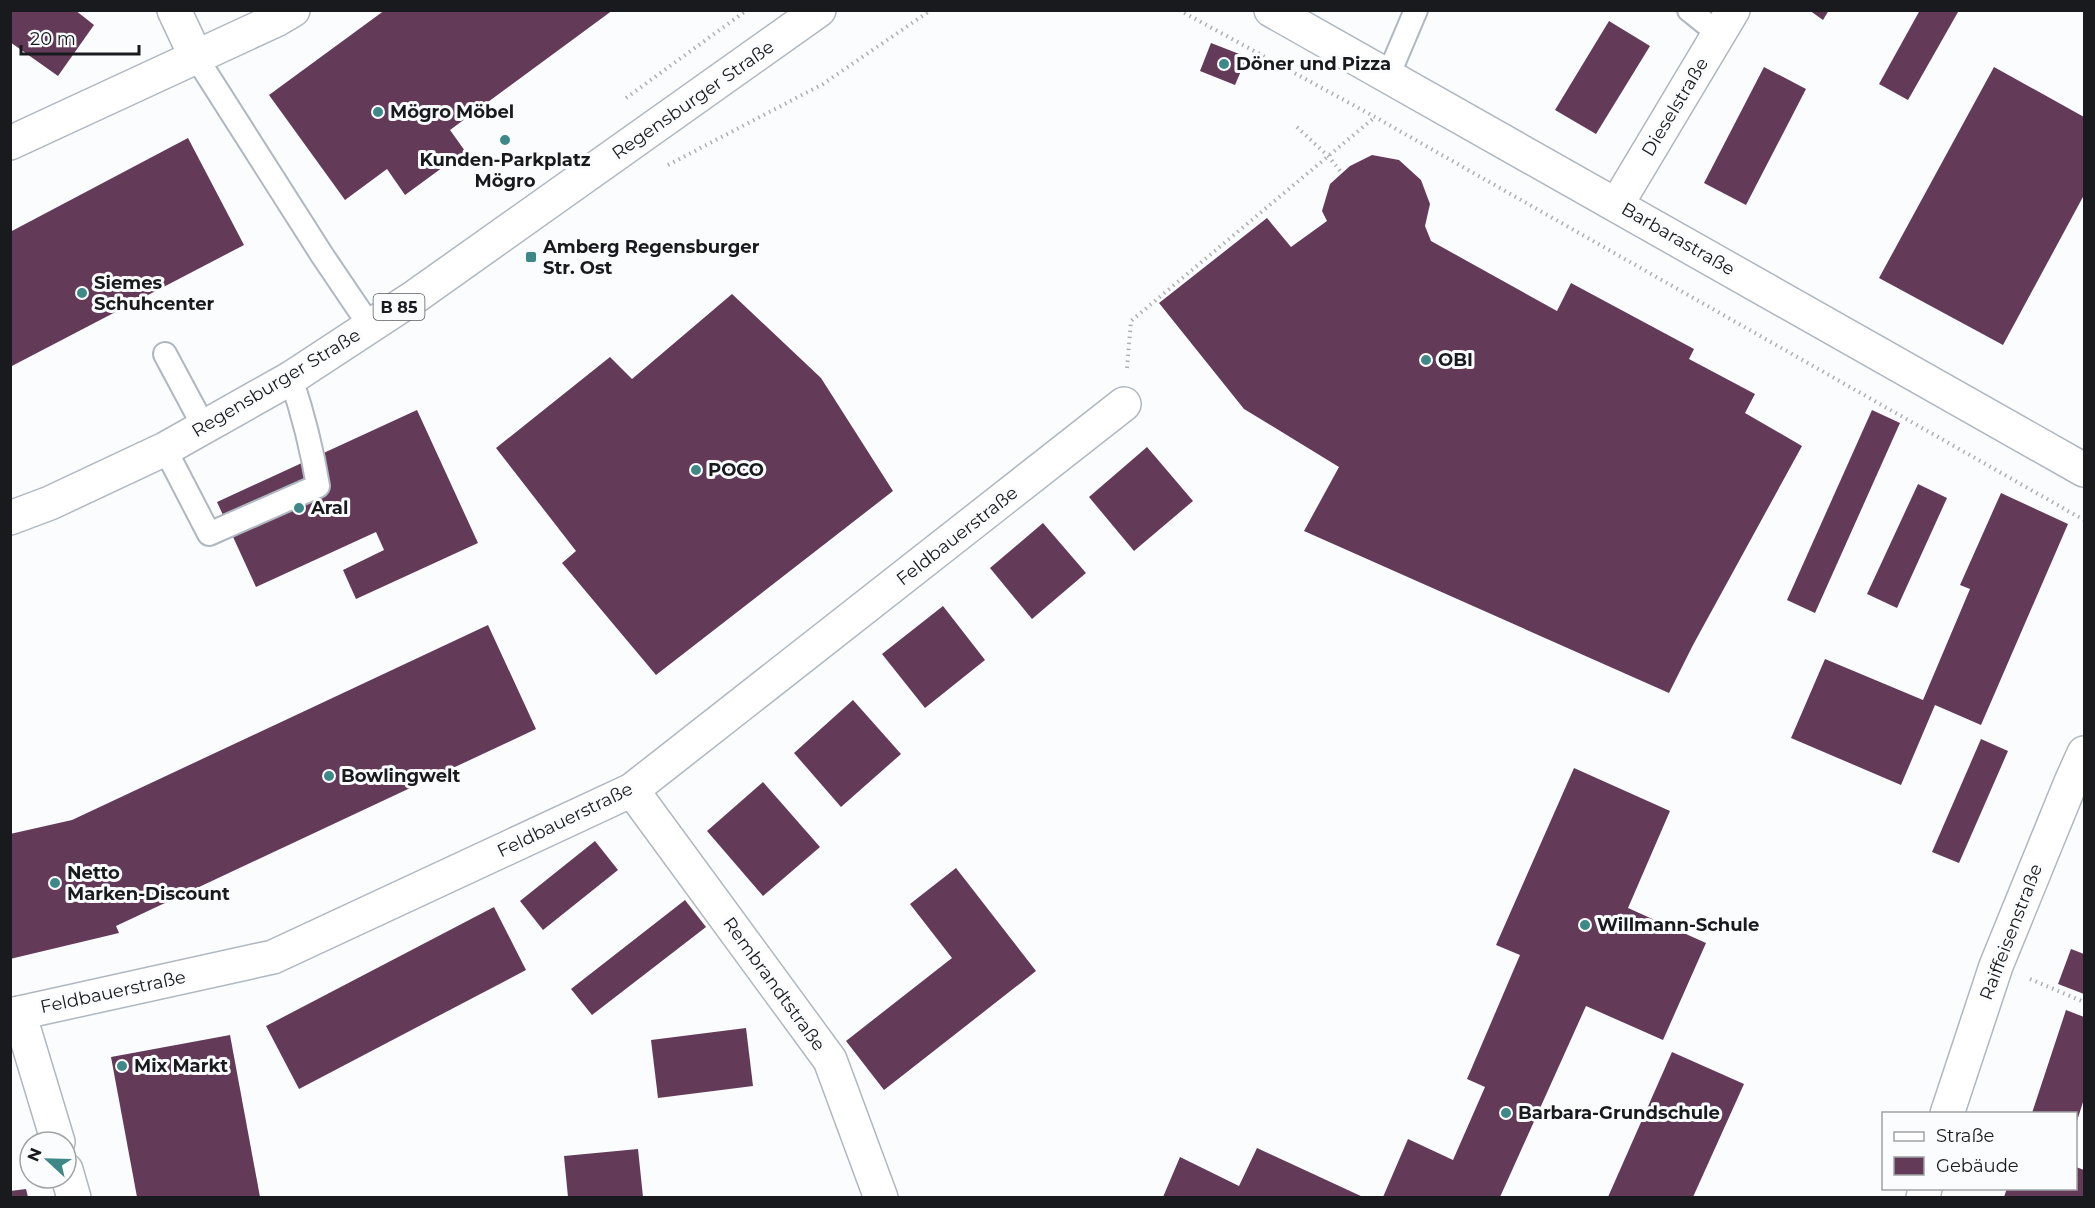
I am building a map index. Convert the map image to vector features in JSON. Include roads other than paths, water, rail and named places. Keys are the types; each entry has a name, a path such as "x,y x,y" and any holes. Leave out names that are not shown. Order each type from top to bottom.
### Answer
{"street":[{"path":"174,10 196,57"},
{"path":"10,143 293,10"},
{"name":"Regensburger Straße","path":"10,518 50,503 165,449 291,378 425,290 819,10"},
{"name":"Barbarastraße","path":"1271,10 2085,470"},
{"name":"Dieselstraße","path":"1617,204 1726,22"},
{"name":"Feldbauerstraße","path":"15,1014 273,957 632,790 1125,404"},
{"name":"Raiffeisenstraße","path":"1947,1112 1996,966 2066,793 2085,753"},
{"name":"Rembrandtstraße","path":"632,790 830,1060 881,1197"},
{"path":"15,1014 54,1130"}],"lane":[{"path":"1689,10 1726,22"},
{"path":"1388,76 1418,13"},
{"path":"196,57 370,326"},
{"path":"165,354 204,427"},
{"path":"165,449 208,534 318,486 314,458 291,378"}],"place":[{"name":"Döner und Pizza","path":"1224,64"},
{"name":"Mögro Möbel","path":"378,112"},
{"name":"Kunden-Parkplatz Mögro","path":"505,140"},
{"name":"Amberg Regensburger Str. Ost","path":"531,257"},
{"name":"Siemes Schuhcenter","path":"82,293"},
{"name":"OBI","path":"1426,360"},
{"name":"POCO","path":"696,470"},
{"name":"Aral","path":"299,508"},
{"name":"Bowlingwelt","path":"329,776"},
{"name":"Netto Marken-Discount","path":"55,883"},
{"name":"Willmann-Schule","path":"1585,925"},
{"name":"Mix Markt","path":"122,1066"},
{"name":"Barbara-Grundschule","path":"1506,1113"}]}
